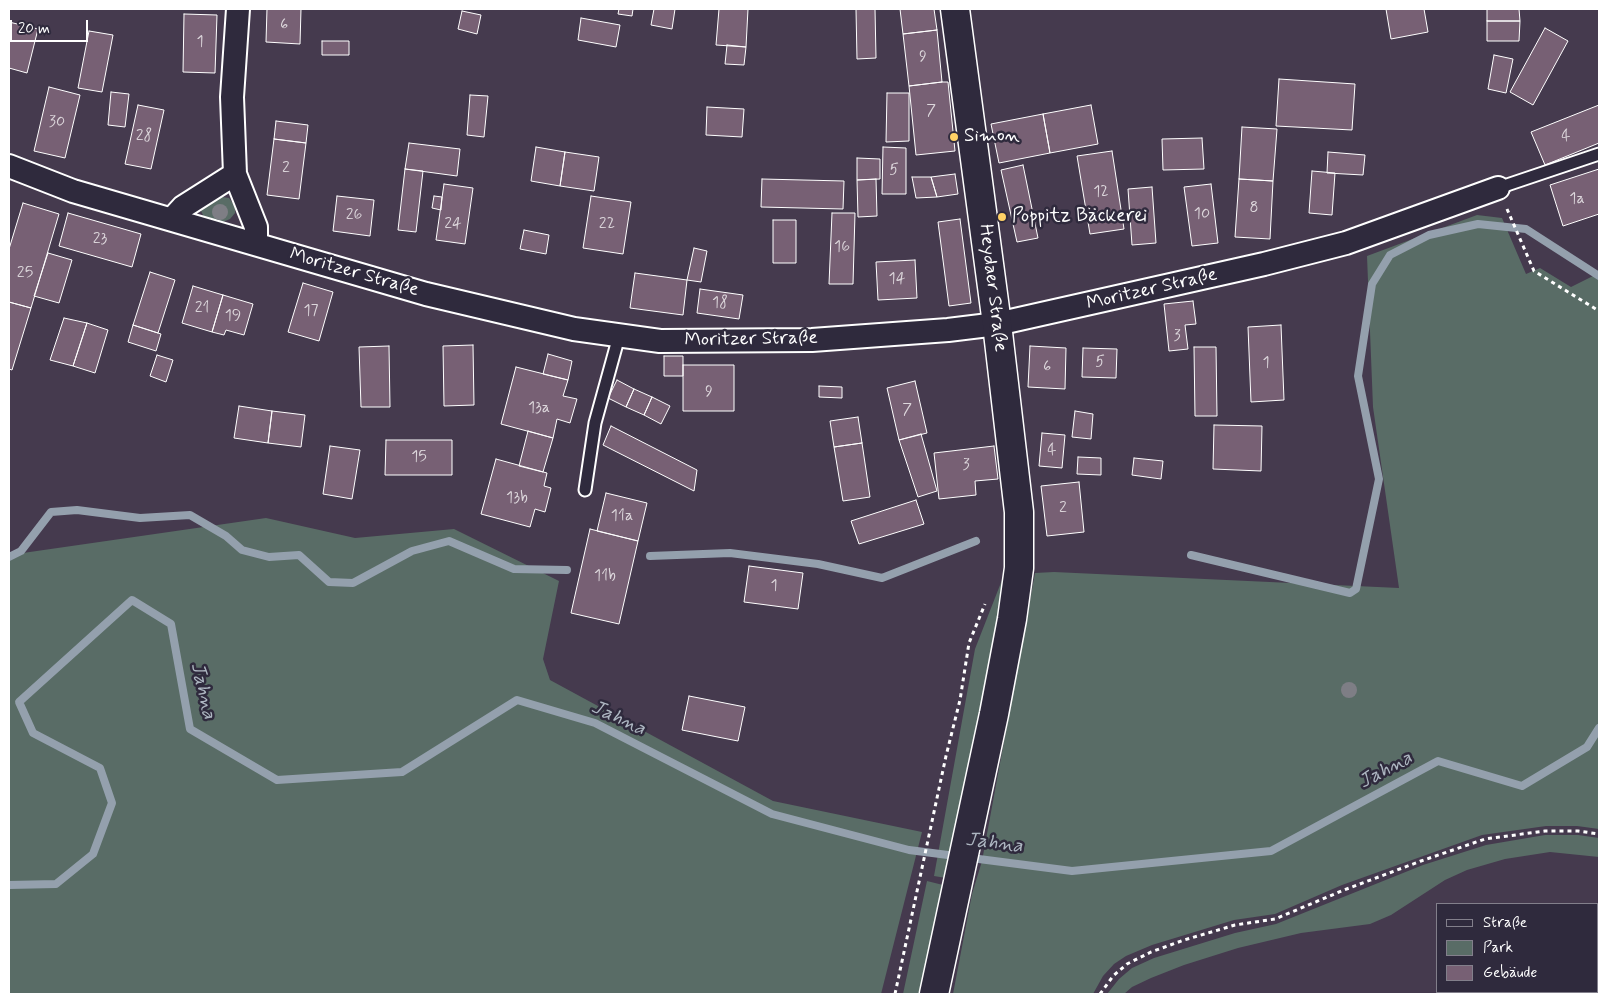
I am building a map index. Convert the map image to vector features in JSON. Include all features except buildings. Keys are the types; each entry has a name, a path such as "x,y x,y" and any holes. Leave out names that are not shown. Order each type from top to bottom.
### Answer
{"main road":[{"name":"Heydaer Straße","path":"934,994 998,695 1019,568 1019,512 997,324 954,9"}],"street":[{"path":"238,9 232,97 235,174 256,227 256,244"},
{"name":"Moritzer Straße","path":"9,166 73,192 172,219 309,262 426,294 574,329 660,340 812,340 948,330 997,324 1264,264 1346,243 1498,188"},
{"path":"172,219 183,206 235,174"}],"lane":[{"path":"1498,188 1599,154"},
{"path":"585,490 595,423 619,336"}],"path":[{"path":"1498,188 1534,271 1599,311"},
{"path":"895,994 946,756 960,700 969,643 987,600"},
{"path":"1100,994 1113,976 1128,964 1151,952 1235,925 1275,919 1378,877 1485,839 1545,831 1578,831 1599,834"}],"green space":[{"path":"222,197 229,198 235,206 235,213 230,219 223,222 213,221 204,217 201,211 208,203"},
{"path":"1477,215 1502,218 1526,274 1540,268 1571,287 1599,273 1599,829 1577,826 1546,826 1482,835 1342,885 1275,914 1234,920 1152,945 1126,956 1114,964 1103,976 1093,994 953,994 972,894 982,861 1035,573 1054,572 1399,588 1373,407 1367,256"},
{"path":"266,518 355,538 454,529 559,581 543,659 550,680 773,801 922,832 881,994 9,994 9,555"},
{"path":"1008,579 946,878 934,876 975,649 1002,580"},
{"path":"1545,835 1578,835 1599,838 1599,857 1550,852 1505,859 1467,870 1445,880 1391,915 1370,924 1301,933 1238,948 1184,965 1151,978 1132,987 1124,994 1107,994 1119,979 1132,968 1154,958 1235,933 1276,924 1423,865 1486,845"},
{"path":"927,881 943,885 920,994 903,994"}],"waterway":[{"path":"1191,555 1350,593 1356,589 1379,479 1358,376 1372,284 1390,255 1429,235 1478,224 1526,229 1599,276"},
{"path":"9,557 21,551 51,512 77,510 140,518 190,515 226,536 242,550 269,557 299,555 329,582 353,583 412,551 449,541 514,569 567,570"},
{"path":"650,556 730,553 818,564 882,578 976,541"},
{"name":"Jahna","path":"9,885 56,884 93,854 112,803 100,768 33,733 19,702 132,600 171,624 190,729 277,780 402,772 517,700 595,723 772,814 909,850 1072,871 1271,851 1438,761 1522,786 1587,747 1599,728"}],"place":[{"name":"Simon","path":"954,137"},
{"name":"Poppitz Bäckerei","path":"1002,217"}]}
